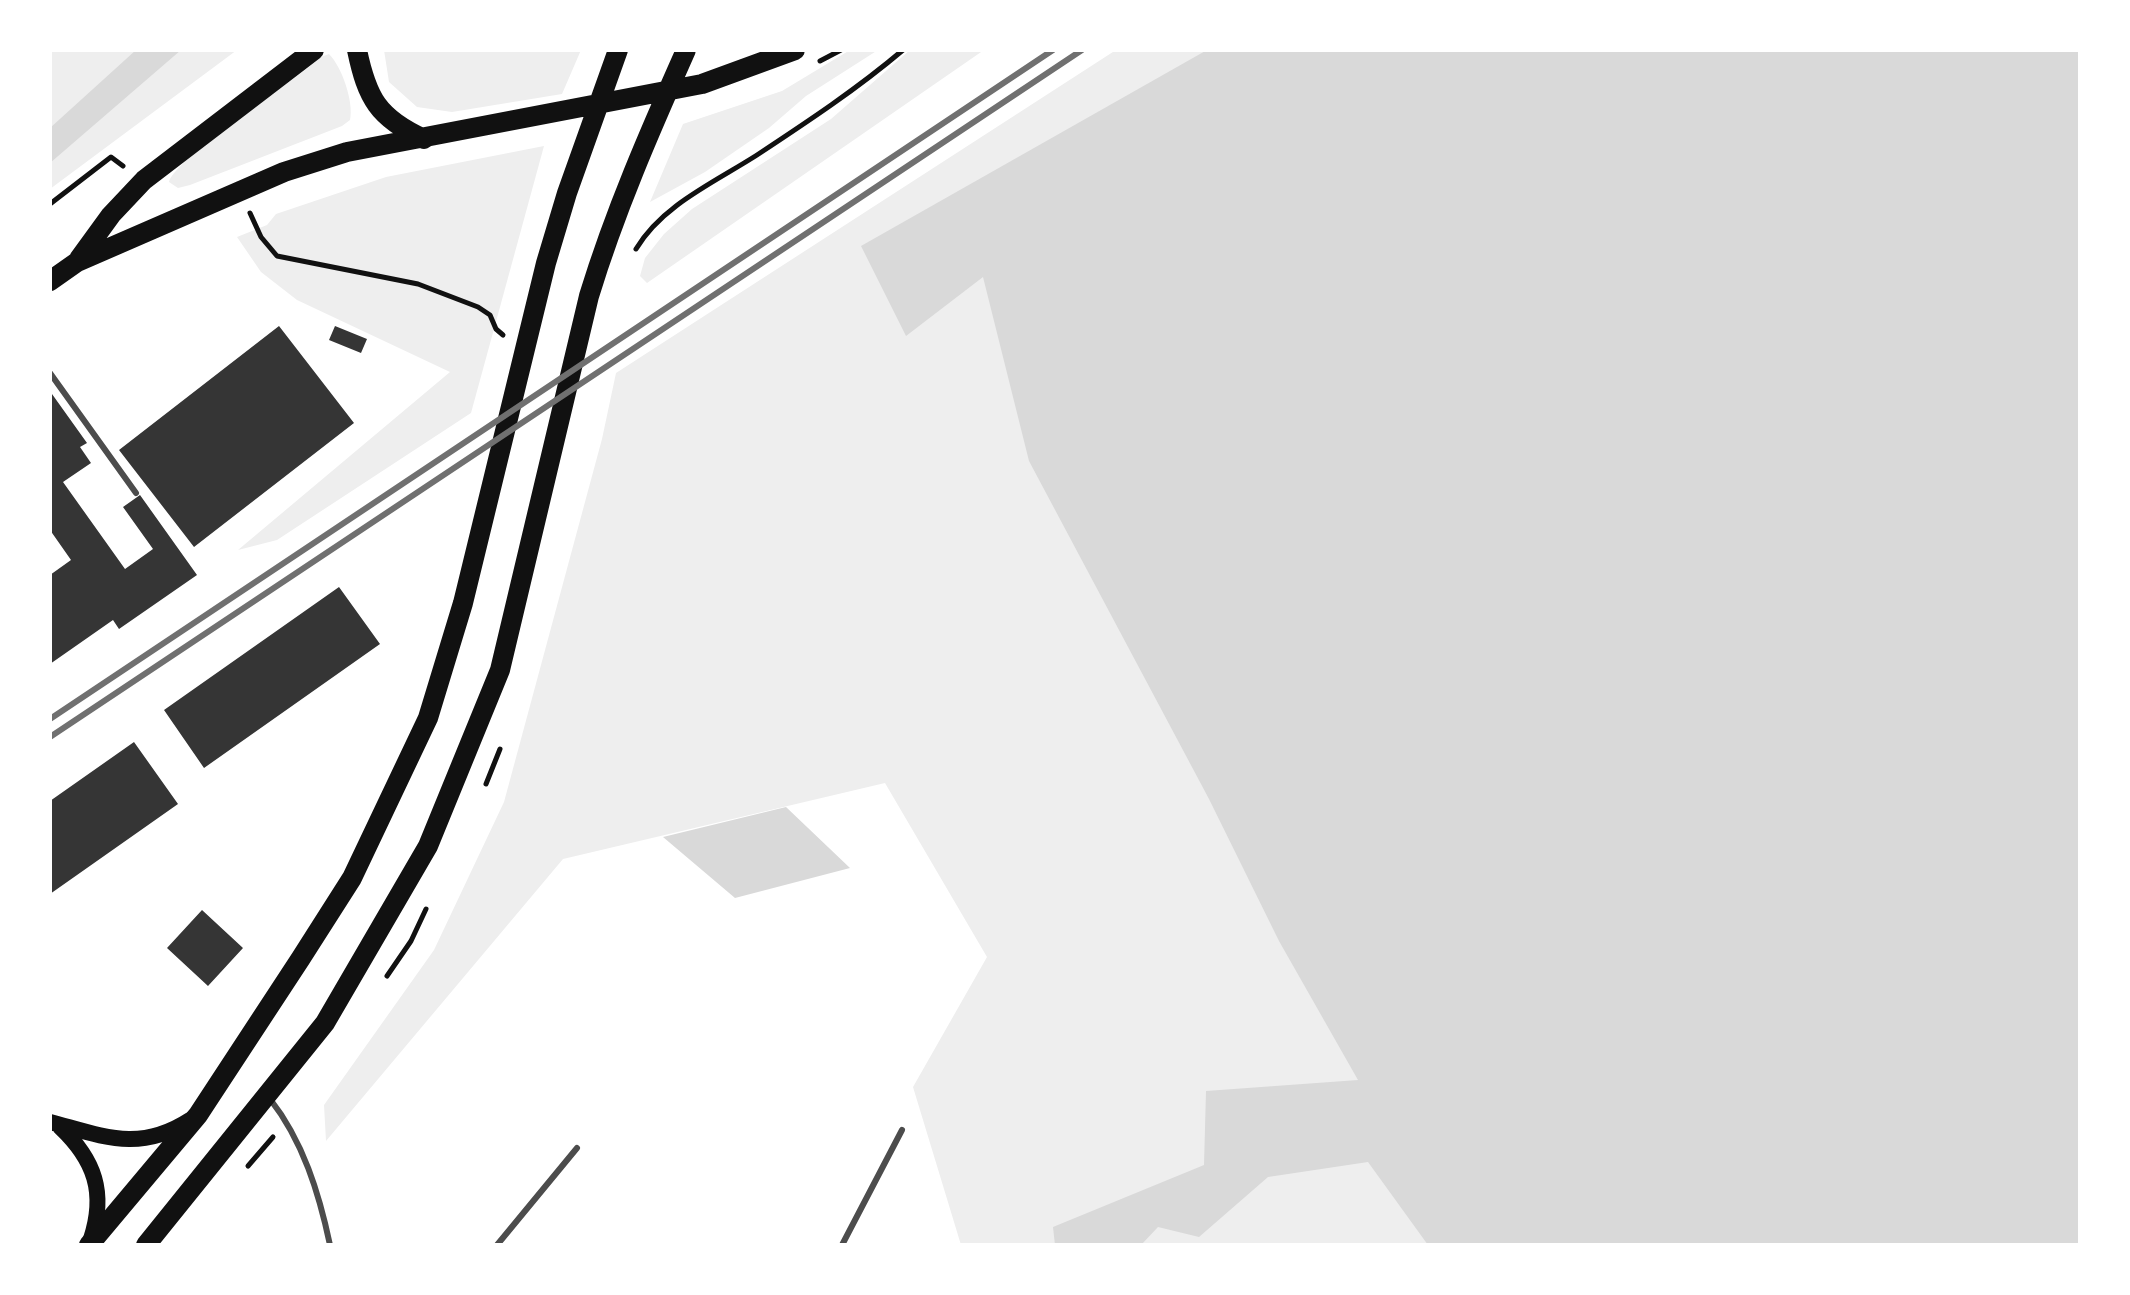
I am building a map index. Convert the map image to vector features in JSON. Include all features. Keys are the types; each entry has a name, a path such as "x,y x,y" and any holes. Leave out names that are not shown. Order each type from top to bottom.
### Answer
{"main road":[{"path":"77,262 111,215 144,180 314,50"},
{"path":"357,50 371,96 384,114 400,128 424,139"},
{"path":"89,1245 198,1115 352,878 428,718 463,603 523,350 567,193 618,50"},
{"path":"146,1245 325,1023 428,846 500,670 589,296 606,241 686,50"},
{"path":"50,281 77,262 284,172 347,152 702,84 795,50"},
{"path":"53,1123 122,1141 144,1139 179,1128 198,1115"},
{"path":"53,1123 74,1141 95,1177 97,1220 89,1245"}],"lane":[{"path":"50,373 136,493"},
{"path":"268,1096 287,1121 304,1159 321,1201 330,1245"},
{"path":"842,1245 902,1130"},
{"path":"497,1245 577,1148"}],"path":[{"path":"632,256 642,240 672,209 834,105 903,50"},
{"path":"50,204 111,157"},
{"path":"247,207 261,237 277,256 418,284 459,299 490,315 496,329 523,350"}],"shaded area":[{"path":"50,50 237,50 50,189"},
{"path":"136,50 181,50 50,163 50,128"},
{"path":"384,50 581,50 562,94 452,112 417,107 389,82"},
{"path":"850,50 878,50 806,96 769,128 705,172 650,202 683,124 782,91"},
{"path":"910,50 984,50 647,283 640,276 645,258 664,234 692,209 831,119"},
{"path":"1116,50 2080,50 2080,1245 961,1245 913,1087 987,957 885,783 563,859 326,1141 324,1105 434,950 504,802 602,439 616,373"},
{"path":"1207,50 2080,50 2080,1245 1428,1245 1368,1162 1268,1177 1199,1237 1158,1227 1141,1245 1055,1245 1053,1227 1204,1165 1206,1091 1358,1080 1279,941 1209,799 1029,461 983,277 906,336 861,246"},
{"path":"329,54 346,85 350,120 342,126 190,185 178,188 169,182 176,170 213,138"},
{"path":"544,146 471,413 277,540 238,550 450,372 297,300 261,272 237,237 267,225 276,214 386,177"},
{"path":"786,807 850,868 735,898 663,837"}],"building":[{"path":"279,326 354,423 194,547 119,450"},
{"path":"335,326 367,339 361,353 329,340"},
{"path":"52,394 87,443 80,447 91,463 63,482 125,569 153,549 123,507 140,495 197,575 119,629 113,620 50,664 50,575 71,560 50,530"},
{"path":"339,587 380,644 204,768 164,710"},
{"path":"134,742 178,804 50,894 50,801"},
{"path":"202,910 243,948 208,986 167,948"}],"railway":[{"path":"50,719 1053,50"},
{"path":"50,737 1082,50"}]}
